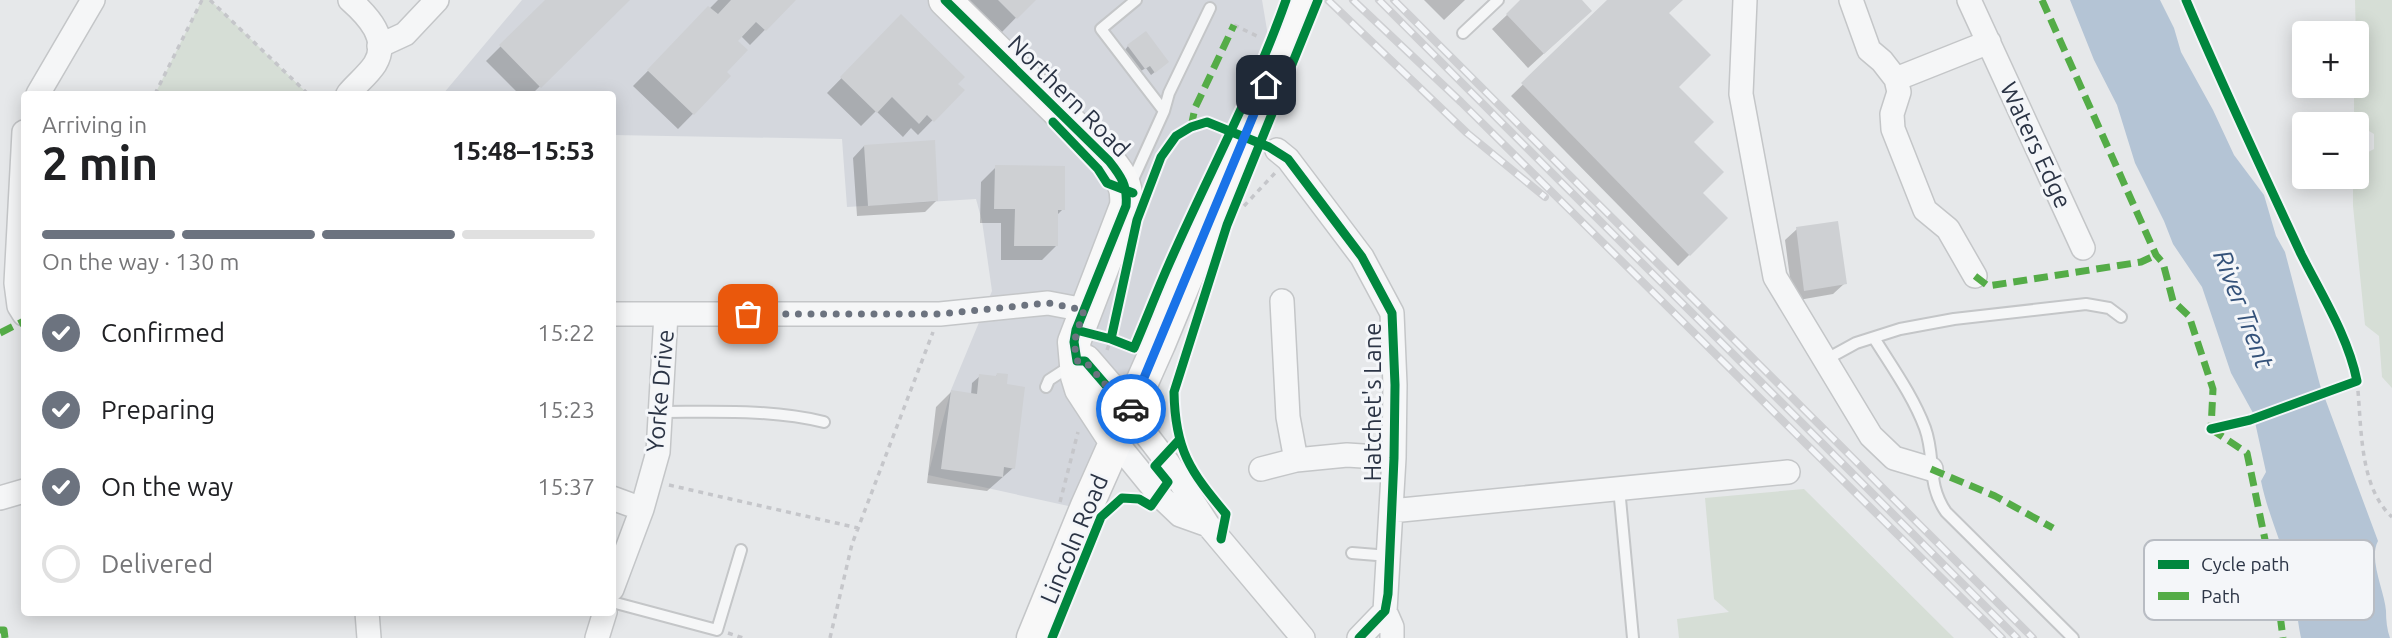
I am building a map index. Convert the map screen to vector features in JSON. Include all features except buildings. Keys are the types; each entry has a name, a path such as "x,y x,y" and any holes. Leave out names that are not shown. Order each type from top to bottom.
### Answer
{"main road":[{"name":"Northern Road","path":"945,0 1109,161 1122,178 1128,192 1126,206 1080,320 1074,342 1081,389 1115,441"},
{"name":"Lincoln Road","path":"1033,638 1301,0"},
{"path":"1077,361 1085,361 1129,412"}],"street":[{"path":"40,91 93,0"},
{"path":"350,0 369,17 377,32 379,46 376,63 351,91"},
{"path":"379,46 405,34 437,0"},
{"path":"1745,0 1741,94 1775,277 1871,436 1894,458 1931,469"},
{"path":"1850,0 1869,50 1896,79 1899,92 1892,114 1893,129 1925,210 1948,229 1975,276"},
{"name":"Waters Edge","path":"1969,0 2083,248"},
{"path":"1896,79 1989,43"},
{"path":"21,152 9,232 21,309"},
{"name":"Hatchet's Lane","path":"1282,155 1362,257 1392,313 1394,458 1385,611 1392,627 1392,638"},
{"path":"1282,300 1288,417 1296,460"},
{"path":"616,314 940,314 1048,303 1080,320"},
{"name":"Yorke Drive","path":"616,578 642,509 658,452 666,314"},
{"path":"1129,412 1168,463 1208,525 1303,638"},
{"path":"1115,441 1159,495 1181,515 1208,525"},
{"path":"1261,470 1296,460 1347,455 1394,458"},
{"name":"Hatchet's Lane","path":"1391,511 1788,472"},
{"path":"0,498 21,492"},
{"path":"616,499 642,509"},
{"path":"1359,638 1385,611"},
{"path":"367,616 369,638"},
{"path":"597,638 604,616"}],"lane":[{"path":"1136,0 1101,29 1164,111"},
{"path":"1463,33 1498,0"},
{"path":"1128,192 1164,111 1168,93 1210,8"},
{"path":"1825,360 1856,343 1900,329 1954,319 2072,305 2109,308 2121,317"},
{"path":"1874,338 1916,407 1926,431 1936,497 1946,512 2073,638"},
{"path":"1046,387 1049,380 1077,361"},
{"path":"660,412 734,412 809,418 824,422"},
{"path":"1619,488 1633,638"},
{"path":"616,603 717,630 741,550"},
{"path":"1352,553 1389,556"}],"path":[{"path":"156,91 202,0"},
{"path":"210,0 305,91"},
{"path":"1234,25 1271,43"},
{"path":"1234,213 1282,155"},
{"path":"1234,213 1237,199"},
{"path":"830,638 852,544 940,314"},
{"path":"1080,320 1111,339 1123,343"},
{"path":"1111,339 1113,327"},
{"path":"2357,381 2368,474 2382,508 2392,517"},
{"path":"1059,507 1081,424"},
{"path":"650,481 858,528"}],"shaded area":[{"path":"202,0 210,0 305,91 156,91"},
{"path":"522,0 1262,0 1268,36 1073,507 928,475 951,390 992,291 982,221 976,199 847,207 842,139 616,135 616,91 446,91"},
{"path":"2355,0 2392,0 2392,388 2382,377 2379,336 2365,325 2353,206 2353,189 2369,189 2369,152 2374,149 2374,134 2369,131 2369,112 2354,112 2354,98 2369,98 2369,21 2355,21"},
{"path":"1804,489 1954,638 1679,638 1677,619 1729,612 1714,599 1705,498"}],"water":[{"name":"River Trent","path":"2070,0 2160,0 2174,28 2181,52 2234,155 2264,195 2276,236 2285,252 2320,385 2378,541 2375,548 2376,566 2390,638 2301,638 2298,620 2374,620 2374,540 2279,540 2261,481 2266,472 2253,413 2231,373 2202,287 2173,244 2135,163 2117,105 2094,60"}],"railway":[{"path":"1328,0 1467,133 1545,197"},
{"path":"1353,0 1461,102 2002,638"},
{"path":"1379,0 2017,638"},
{"path":"1394,0 2033,638"}],"marked path":[{"path":"2042,0 2156,255 2163,263 2173,301 2189,316 2213,389 2211,429"},
{"path":"1191,127 1195,108 1234,25"},
{"path":"1975,276 1988,286 2141,262 2156,255"},
{"path":"0,333 21,322"},
{"path":"2211,429 2247,453 2265,540"},
{"path":"1931,469 1995,496 2053,528"},
{"path":"2281,620 2283,638"},
{"path":"0,630 4,630 5,638"}],"cycle path":[{"path":"945,0 1109,161 1123,182 1126,206 1076,330 1074,342 1077,361 1085,361 1129,412"},
{"path":"1076,330 1134,348 1169,264 1260,67 1286,0"},
{"path":"1221,539 1226,514 1194,472 1181,445 1174,392 1227,225 1318,0"},
{"path":"2186,0 2301,254 2341,332 2357,381 2250,420 2211,429"},
{"path":"1053,122 1098,169 1107,183 1133,193"},
{"path":"1111,339 1137,220 1161,157 1176,136 1207,122 1269,147 1288,159 1362,257 1392,313 1394,458 1388,594 1385,611 1359,638"},
{"path":"1052,638 1101,517 1122,498 1139,499 1151,506 1168,482 1155,466 1179,440"}],"way so far":[{"path":"748,314 940,314 1048,303 1084,310 1074,342 1077,361 1085,361 1129,412 1131,409"}],"route":[{"path":"1131,409 1266,85"}]}
